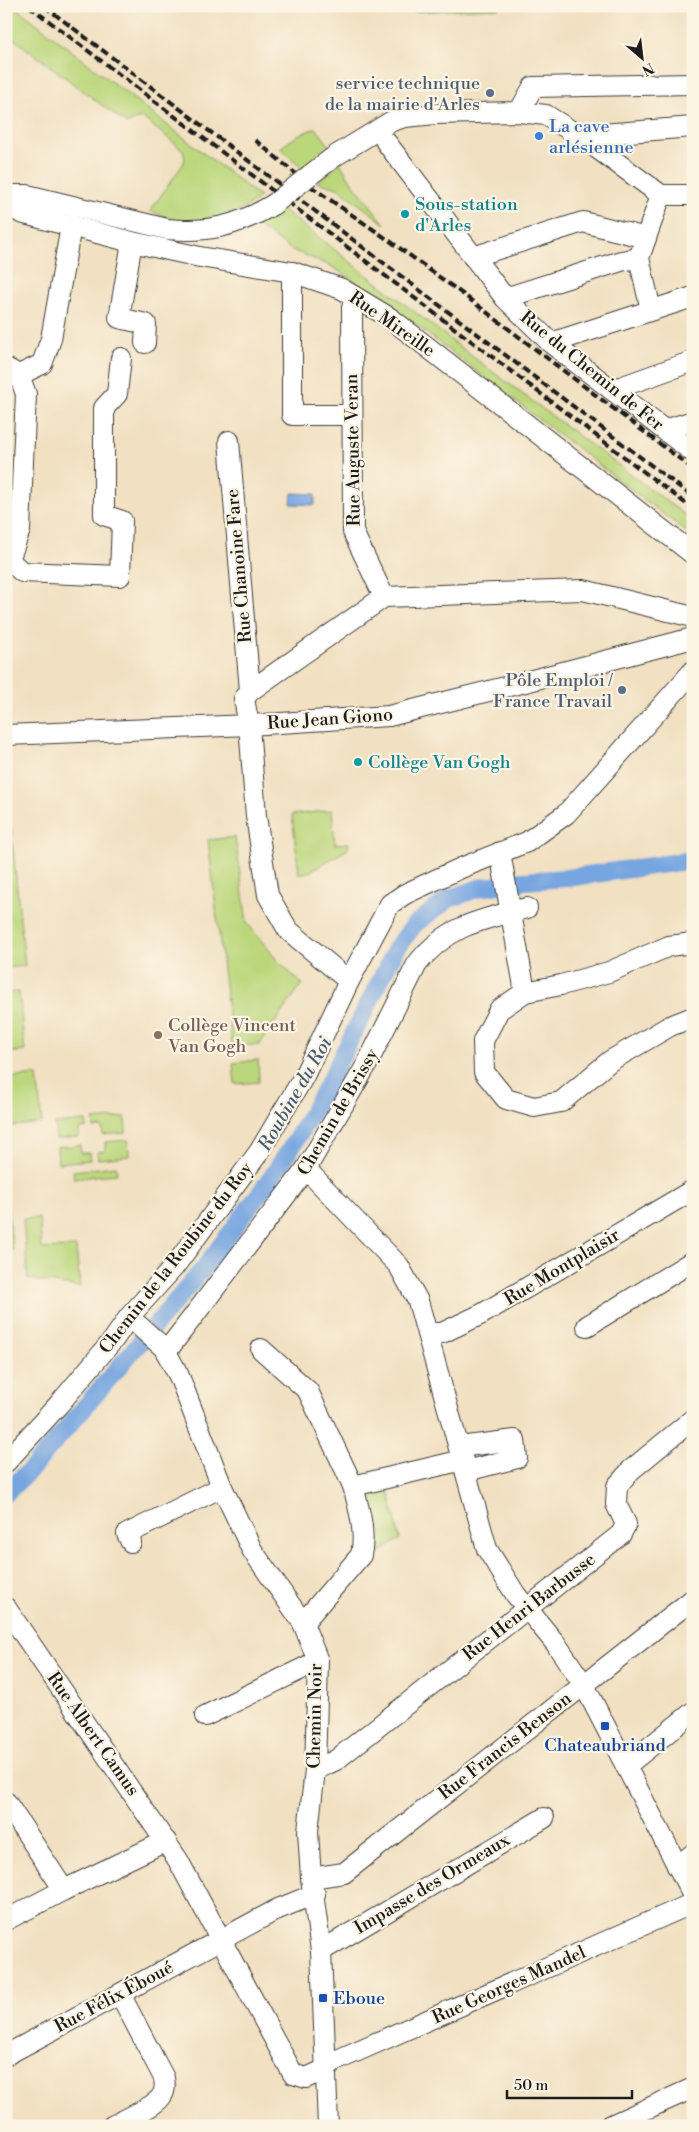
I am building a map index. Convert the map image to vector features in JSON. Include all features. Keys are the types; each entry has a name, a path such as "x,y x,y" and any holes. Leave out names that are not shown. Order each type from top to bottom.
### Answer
{"street":[{"path":"518,112 533,86 693,84"},
{"path":"6,195 27,195 167,229 212,230 240,222 274,204 335,156 392,121 405,117 435,114 518,112 546,114 587,141 661,195 693,195"},
{"path":"587,141 602,134 693,127"},
{"name":"Rue du Chemin de Fer","path":"386,142 505,298 551,343 693,452"},
{"path":"651,310 639,258 661,195"},
{"name":"Rue Mireille","path":"6,204 21,213 132,242 200,257 292,272 342,289 390,318 693,554"},
{"path":"474,257 583,222 646,238"},
{"path":"71,226 51,339 42,364 13,371 26,394 20,530 8,560 22,572 120,576 122,521 104,515 104,408 116,394 121,358"},
{"path":"132,242 119,318 146,324 144,343"},
{"path":"505,298 621,261 639,258"},
{"path":"292,272 292,415 352,415"},
{"name":"Rue Auguste Veran","path":"355,296 352,308 353,532 384,597"},
{"path":"551,343 693,297"},
{"path":"612,390 693,361"},
{"path":"664,430 693,420"},
{"name":"Rue Chanoine Fare","path":"229,441 250,691 244,699 249,725"},
{"path":"250,691 384,597 583,590 693,617"},
{"name":"Rue Jean Giono","path":"349,981 288,930 268,895 256,816 249,725 401,714 693,638"},
{"name":"Chemin de la Roubine du Roy","path":"6,1462 60,1403 114,1339 129,1317 174,1267 260,1152 303,1078 349,981 390,904 405,894 502,859 566,814 693,671"},
{"path":"6,735 249,725"},
{"path":"502,859 516,908 525,992"},
{"name":"Chemin de Brissy","path":"165,1350 306,1169 367,1064 416,964 428,950 458,929 475,921 516,908"},
{"path":"693,943 669,946 609,972 562,985 525,992 499,1010 483,1041 484,1072 506,1099 534,1107 562,1102 610,1061 670,1026 693,1017"},
{"path":"306,1169 399,1266 418,1301 487,1549 516,1595 556,1644 584,1685 626,1766 685,1860 693,1896"},
{"name":"Rue Montplaisir","path":"427,1333 442,1333 482,1314 693,1190"},
{"path":"587,1326 693,1261"},
{"name":"Chemin Noir","path":"138,1325 165,1350 179,1376 222,1487 252,1550 303,1623 318,1661 315,1770 308,1831 321,1951 328,2126"},
{"path":"261,1349 308,1391 353,1486 364,1543 361,1555 303,1623"},
{"name":"Rue Henri Barbusse","path":"315,1770 336,1760 621,1534 626,1524 616,1504 617,1486 631,1470 693,1419"},
{"path":"353,1486 462,1459"},
{"path":"131,1542 127,1534 222,1487"},
{"name":"Rue Francis Benson","path":"221,1939 278,1909 313,1886 344,1873 693,1599"},
{"name":"Rue Albert Camus","path":"6,1608 166,1841 221,1939"},
{"path":"205,1716 318,1661"},
{"path":"626,1766 693,1712"},
{"path":"6,1802 64,1890"},
{"name":"Impasse des Ormeaux","path":"321,1951 544,1818"},
{"path":"6,1920 166,1841"},
{"name":"Rue Georges Mandel","path":"221,1939 293,2074 306,2078 326,2069 336,2061 693,1903"},
{"name":"Rue Félix Éboué","path":"6,2055 221,1939"},
{"path":"112,2126 154,2103 162,2097 165,2088 164,2078 120,1994"},
{"path":"609,2126 693,2088"}],"green space":[{"path":"6,6 14,6 260,197 252,204 233,214 211,220 179,220 150,211 181,167 185,159 183,150 143,118 127,124 6,33"},
{"path":"413,6 498,6 499,8 413,12"},
{"path":"316,128 331,148 304,169 280,148 300,134"},
{"path":"340,163 351,181 385,224 338,188 317,182"},
{"path":"282,209 473,357 693,521 693,537 386,302 331,266 292,250 256,225"},
{"path":"332,810 335,844 349,843 348,849 309,872 299,874 292,815"},
{"path":"9,811 25,966 6,968 6,812"},
{"path":"235,837 247,923 277,960 302,984 259,1045 232,1046 208,840"},
{"path":"19,992 25,1051 6,1053 6,993"},
{"path":"258,1060 259,1082 235,1084 233,1063"},
{"path":"37,1075 42,1123 6,1127 6,1078"},
{"path":"125,1117 126,1133 103,1135 102,1127 94,1128 93,1120"},
{"path":"86,1121 87,1128 79,1129 79,1137 56,1139 55,1124"},
{"path":"128,1140 129,1156 98,1159 97,1152 105,1151 105,1142"},
{"path":"80,1145 81,1153 89,1153 90,1160 58,1163 57,1147"},
{"path":"116,1166 117,1174 74,1178 73,1171"},
{"path":"6,1196 13,1250 6,1251"},
{"path":"39,1218 42,1249 76,1247 80,1287 28,1279 23,1219"},
{"path":"388,1487 400,1539 379,1553 370,1532 366,1504 370,1492"}],"water":[{"path":"292,493 315,494 315,505 291,504"}],"waterway":[{"name":"Roubine du Roi","path":"6,1493 34,1466 204,1268 273,1175 296,1140 329,1082 397,947 415,924 449,899 479,888 524,881 567,878 693,860"}],"railway":[{"path":"29,6 693,509"},
{"path":"44,6 693,497"},
{"path":"255,140 313,188 464,295 693,469"}],"place":[{"name":"service technique de la mairie d'Arles","path":"490,93"},
{"name":"La cave arlésienne","path":"539,136"},
{"name":"Sous-station d'Arles","path":"405,214"},
{"name":"Pôle Emploi / France Travail","path":"622,690"},
{"name":"Collège Van Gogh","path":"358,762"},
{"name":"Collège Vincent Van Gogh","path":"158,1035"},
{"name":"Chateaubriand","path":"605,1726"},
{"name":"Eboue","path":"323,1998"}]}
